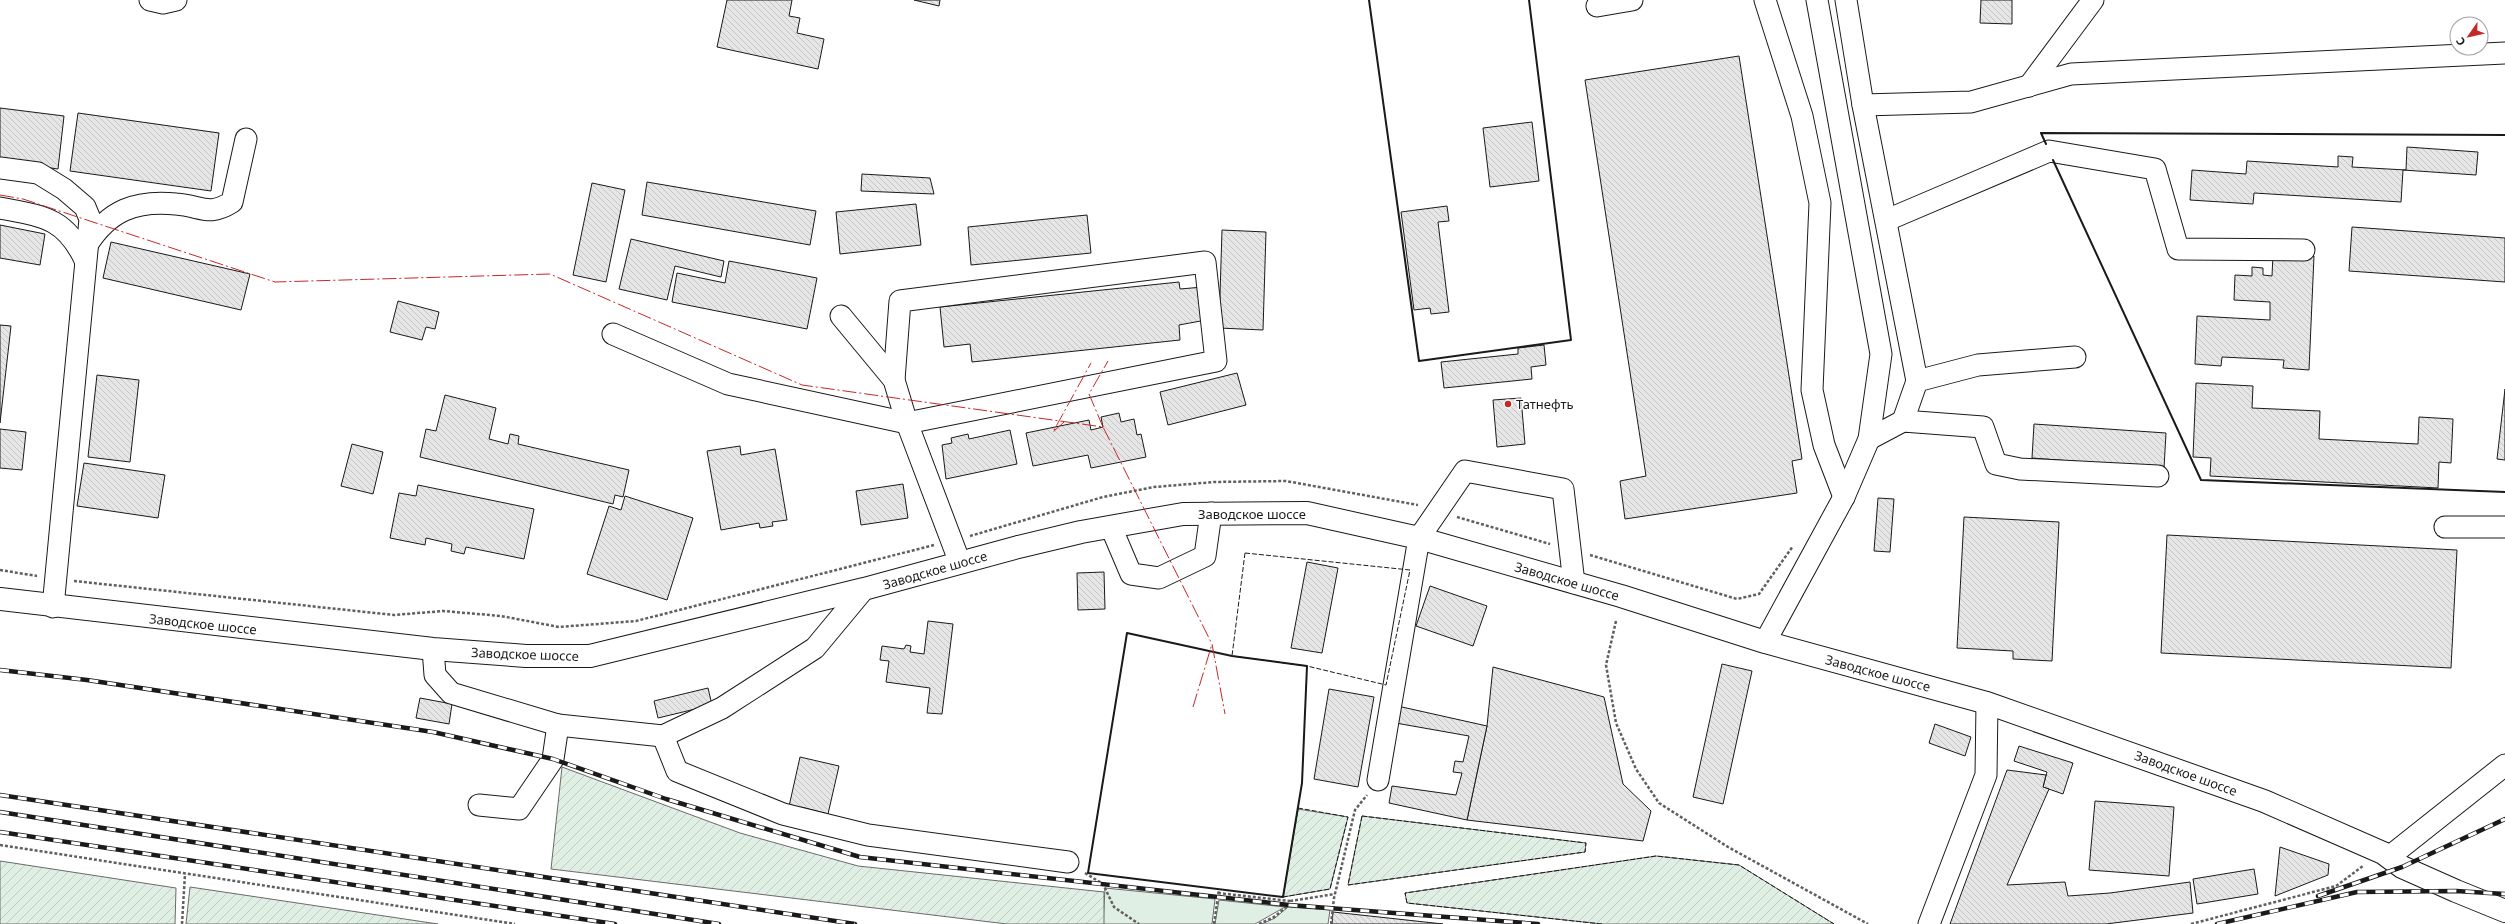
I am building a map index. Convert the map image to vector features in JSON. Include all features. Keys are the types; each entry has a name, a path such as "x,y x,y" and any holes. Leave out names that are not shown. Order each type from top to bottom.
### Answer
{"main road":[{"name":"Заводское шоссе","path":"0,599 53,607 433,649 526,656 590,656 864,589 1018,547 1110,527 1183,514 1307,513 1419,538 1574,583 1765,642 1987,703 2264,801 2386,855 2402,867 2505,911"}],"lane":[{"path":"150,0 163,3 176,0"},
{"path":"1597,6 1632,0"},
{"path":"1765,0 1802,116 1820,202 1812,390 1824,445 1844,497"},
{"path":"1765,642 1844,497 1869,439 1881,354 1817,0"},
{"path":"1846,0 1863,105 1918,381 1903,421"},
{"path":"2029,86 2093,0"},
{"path":"1863,105 1971,102 2071,74 2505,54"},
{"path":"86,253 95,232 113,216 141,204 177,204 219,211 232,202 246,139"},
{"path":"1887,220 2049,151 2155,168 2178,249 2304,250"},
{"path":"0,168 38,173 64,189 85,207 90,219 53,607"},
{"path":"0,208 47,217 68,233 86,253"},
{"path":"613,334 728,384 907,423 1216,361 1205,262 900,301 894,380 907,423 960,562"},
{"path":"841,316 894,380"},
{"path":"1918,381 1978,366 2075,357"},
{"path":"1869,439 1903,421 1983,427 1996,464 2020,469 2158,476"},
{"path":"1378,780 1419,538 1464,471 1563,489 1574,583"},
{"path":"1110,527 1131,574 1159,578 1205,562 1210,513"},
{"path":"2445,527 2505,527"},
{"path":"433,649 435,675 451,693 558,725 663,736 722,708 815,648 864,589"},
{"path":"1929,924 1986,775 1987,703"},
{"path":"479,805 519,809 553,759 558,725"},
{"path":"663,736 678,772 784,814 868,835 1068,862"},
{"path":"2386,855 2505,765"}],"path":[{"path":"1616,621 1606,665 1616,723 1636,769 1659,803 1728,847 1868,924"},
{"path":"1331,924 1335,894 1355,810 1378,780"},
{"path":"0,845 515,924"},
{"path":"2191,924 2336,886 2386,855"},
{"path":"1068,862 1103,884 1114,907 1139,924"},
{"path":"182,924 185,874"},
{"path":"1214,924 1219,889"},
{"path":"1218,893 1290,901 1335,894"},
{"path":"1259,924 1274,917 1289,905 1290,901"}],"green space":[{"path":"562,767 740,833 858,866 1104,892 1104,924 1007,924 551,869"},
{"path":"1298,809 1348,817 1330,889 1283,897"},
{"path":"1362,816 1586,843 1585,852 1348,885"},
{"path":"1656,856 1739,865 1834,924 1602,924 1407,903 1405,893"},
{"path":"0,861 176,888 175,924 0,924"},
{"path":"190,887 438,924 186,924"},
{"path":"1105,888 1215,899 1212,924 1103,924"},
{"path":"1219,900 1285,907 1255,924 1215,924"},
{"path":"1288,907 1330,910 1328,924 1262,924 1275,918"}],"building":[{"path":"727,0 792,0 789,16 800,18 797,33 824,39 818,69 717,47"},
{"path":"914,0 940,0 939,6"},
{"path":"1981,0 2012,0 2012,24 1980,23"},
{"path":"1739,56 1802,459 1792,461 1797,493 1625,519 1620,481 1646,476 1585,80"},
{"path":"0,108 64,116 58,169 0,161"},
{"path":"78,113 219,133 211,191 70,171"},
{"path":"1532,122 1539,181 1490,187 1483,128"},
{"path":"2407,147 2478,152 2476,175 2403,170 2401,202 2254,193 2253,204 2190,200 2192,170 2246,174 2247,161 2338,167 2338,156 2353,157 2352,167 2406,170"},
{"path":"862,174 930,178 934,194 861,191"},
{"path":"647,182 816,211 810,245 642,215"},
{"path":"592,183 625,190 606,282 573,275"},
{"path":"916,204 921,245 840,254 836,212"},
{"path":"1447,206 1449,221 1438,222 1449,312 1431,314 1430,308 1414,310 1401,212"},
{"path":"1087,215 1091,253 971,265 968,227"},
{"path":"0,225 45,234 40,265 0,258"},
{"path":"2352,227 2505,238 2505,282 2349,271"},
{"path":"1222,230 1266,232 1263,330 1219,328"},
{"path":"631,239 724,261 721,277 675,266 667,300 619,289"},
{"path":"111,242 250,274 241,310 103,278"},
{"path":"2273,254 2314,256 2309,370 2283,368 2284,360 2222,357 2221,366 2195,364 2197,316 2270,320 2270,302 2234,300 2235,275 2252,276 2252,267 2263,268 2263,275 2272,276"},
{"path":"729,261 817,278 807,329 672,302 677,273 725,283"},
{"path":"1179,282 1180,289 1203,287 1206,320 1179,325 1180,340 972,362 970,344 944,347 940,307"},
{"path":"398,301 439,312 435,329 426,327 422,340 390,332"},
{"path":"0,325 11,326 0,423"},
{"path":"1544,345 1546,365 1531,367 1532,379 1444,388 1441,362 1518,354 1518,348"},
{"path":"1237,373 1246,405 1168,425 1160,392"},
{"path":"97,375 139,380 130,462 88,457"},
{"path":"2196,383 2253,386 2252,408 2320,411 2319,439 2418,444 2419,417 2453,419 2451,463 2439,462 2438,488 2210,476 2211,458 2193,457"},
{"path":"2505,389 2505,460 2497,459"},
{"path":"445,395 496,408 489,439 508,444 510,434 519,436 518,444 629,470 623,497 615,495 613,504 420,457 426,429 436,431"},
{"path":"1521,398 1525,444 1497,447 1493,400"},
{"path":"1119,413 1121,422 1134,419 1137,435 1141,434 1146,457 1091,468 1088,455 1033,466 1026,433 1089,420 1091,430 1103,427 1101,417"},
{"path":"2034,424 2166,433 2164,468 2032,458"},
{"path":"0,429 26,432 22,470 0,468"},
{"path":"1010,430 1017,464 946,479 942,445 952,443 951,438 968,434 969,439"},
{"path":"352,444 383,452 373,494 341,486"},
{"path":"740,446 741,455 775,449 787,520 772,522 773,526 760,528 759,523 721,530 707,451"},
{"path":"84,463 165,475 158,518 77,506"},
{"path":"903,484 908,518 861,525 856,491"},
{"path":"418,485 534,509 524,559 466,547 464,554 451,551 452,544 426,538 425,545 390,538 399,493 416,496"},
{"path":"625,496 693,518 667,600 587,574 609,506 621,510"},
{"path":"1878,498 1894,499 1890,552 1874,551"},
{"path":"1964,517 2059,522 2052,661 2013,659 2013,651 1957,648"},
{"path":"2167,535 2457,550 2451,668 2161,653"},
{"path":"1307,562 1338,568 1322,653 1291,648"},
{"path":"1104,572 1105,609 1078,610 1077,573"},
{"path":"1430,586 1487,606 1473,646 1416,626"},
{"path":"928,621 953,624 942,714 927,713 930,688 886,682 889,661 880,660 882,646 904,649 906,645 911,646 910,652 924,654"},
{"path":"1722,664 1752,671 1723,804 1693,797"},
{"path":"1493,667 1604,697 1623,784 1651,811 1643,841 1467,820 1487,726"},
{"path":"708,688 712,705 658,718 654,701"},
{"path":"1329,689 1374,697 1358,787 1314,779"},
{"path":"420,698 452,704 449,724 416,718"},
{"path":"1393,705 1487,726 1467,820 1389,803 1392,786 1456,795 1462,773 1453,772 1455,761 1463,762 1469,736 1390,722"},
{"path":"1935,724 1971,737 1965,756 1929,743"},
{"path":"2019,746 2073,763 2063,794 2043,787 2047,772 2014,761"},
{"path":"800,757 839,766 828,814 801,807 800,814 788,811"},
{"path":"2007,770 2046,775 2043,787 2049,789 2007,885 2065,882 2068,896 2110,893 2190,882 2193,913 2106,924 1950,924"},
{"path":"2095,801 2174,807 2169,876 2089,870"},
{"path":"2280,847 2329,864 2328,875 2275,896"},
{"path":"2254,869 2258,894 2197,904 2193,879"},
{"path":"1333,912 1443,924 1332,924"}],"railway":[{"path":"0,670 87,680 433,732 553,759 666,799 860,857 1289,905 1538,924"},
{"path":"0,795 855,924"},
{"path":"0,812 719,924"},
{"path":"2318,896 2402,867 2505,819"},
{"path":"0,832 615,924"},
{"path":"2217,924 2357,892 2456,891 2505,894"}],"fence":[{"path":"1245,553 1410,570 1386,685 1307,666 1232,656 1245,553"},
{"path":"1298,808 1348,817 1330,889 1283,897 1298,808"},
{"path":"1362,816 1586,843 1585,852 1348,885 1362,816"},
{"path":"1602,924 1407,903 1405,893 1656,856 1739,865 1834,924"}],"wall":[{"path":"1369,0 1419,361 1571,340 1529,0"},
{"path":"2046,144 2041,133 2505,135"},
{"path":"2053,160 2201,480 2505,492"},
{"path":"1127,633 1232,656 1307,666 1302,783 1283,897 1088,873 1127,633"}],"power":[{"path":"0,195 23,199 275,282 550,274 802,385 1103,427 1212,644"},
{"path":"1103,427 1089,394 1108,361"},
{"path":"1064,422 1053,432 1091,363"},
{"path":"1193,707 1212,644 1225,714"}],"place":[{"name":"Татнефть","path":"1508,404"}]}
